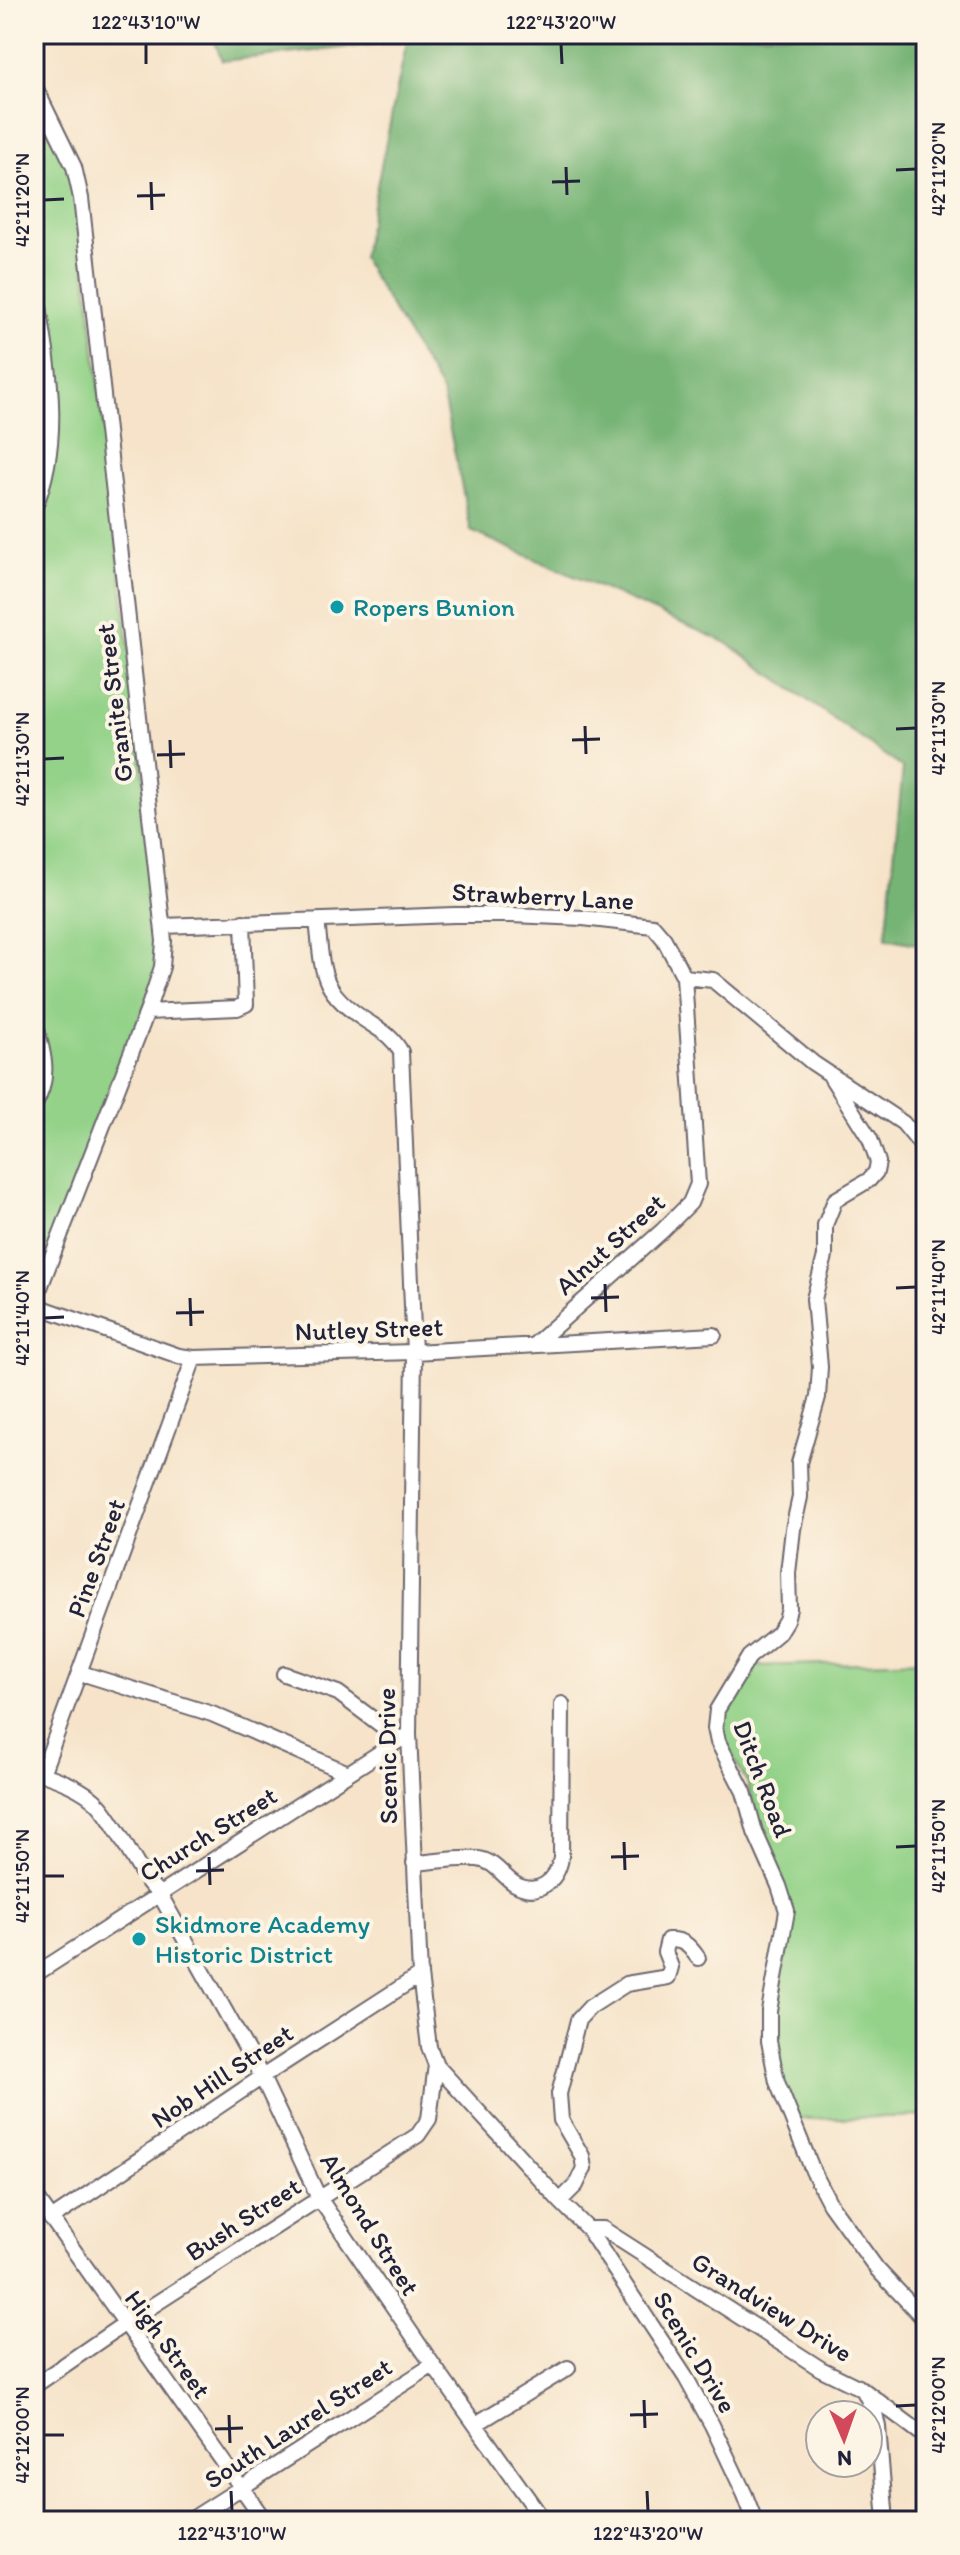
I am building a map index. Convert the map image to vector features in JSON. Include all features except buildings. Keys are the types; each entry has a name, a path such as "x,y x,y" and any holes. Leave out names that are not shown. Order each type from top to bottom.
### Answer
{"street":[{"name":"Granite Street","path":"34,85 74,167 81,198 164,954 147,1012 34,1304"},
{"path":"34,276 50,370 51,418 49,462 34,509"},
{"name":"Strawberry Lane","path":"163,926 511,915 641,923 653,926 664,939 684,977"},
{"name":"Scenic Drive","path":"317,920 329,988 349,1010 390,1036 401,1052 414,1352 405,1737 420,1975 429,2047 436,2065 588,2229 686,2378 712,2425 755,2521"},
{"path":"147,1012 237,1008 246,1004 243,922"},
{"path":"684,977 713,980 831,1077 903,1123 926,1151"},
{"name":"Alnut Street","path":"534,1345 662,1231 695,1195 699,1168 684,977"},
{"path":"34,1019 46,1070 45,1081 34,1106"},
{"name":"Ditch Road","path":"831,1077 870,1139 878,1162 876,1172 869,1180 835,1200 825,1225 825,1256 814,1299 820,1367 818,1397 799,1463 800,1497 788,1573 789,1609 786,1620 778,1633 749,1657 717,1710 715,1728 718,1742 744,1792 755,1832 785,1902 786,1922 769,2011 769,2041 777,2082 813,2171 830,2204 877,2269 926,2321"},
{"name":"Nutley Street","path":"34,1304 179,1356 194,1358 414,1352 714,1335"},
{"name":"Pine Street","path":"38,1772 81,1673 194,1358"},
{"path":"81,1673 212,1714 348,1773"},
{"path":"284,1674 338,1693 405,1737"},
{"path":"414,1863 478,1859 496,1867 512,1883 522,1887 539,1888 551,1881 559,1870 561,1858 562,1704"},
{"name":"Church Street","path":"34,1975 405,1737"},
{"name":"Almond Street","path":"38,1772 98,1803 146,1879 159,1893 262,2077 319,2198 544,2521"},
{"path":"560,2201 576,2185 584,2168 582,2156 561,2120 559,2094 578,2020 590,2007 626,1984 668,1977 671,1967 665,1952 668,1940 681,1939 698,1958"},
{"name":"Nob Hill Street","path":"51,2219 420,1975"},
{"name":"Bush Street","path":"34,2386 124,2324 418,2135 429,2119 436,2065"},
{"name":"High Street","path":"34,2194 265,2521"},
{"name":"Grandview Drive","path":"588,2229 603,2229 821,2369 862,2389 926,2437"},
{"name":"South Laurel Street","path":"189,2521 433,2365"},
{"path":"476,2424 568,2368"},
{"path":"862,2389 875,2413 878,2427 886,2521"}],"green space":[{"path":"212,34 926,34 926,946 886,938 903,768 727,643 471,531 442,392 362,258 407,41 222,61"},
{"path":"34,85 74,167 164,954 34,1303"},
{"path":"926,1661 926,2116 799,2119 780,2070 775,2013 793,1912 761,1829 747,1782 719,1732 735,1690 755,1666"}],"place":[{"name":"Ropers Bunion","path":"337,607"},
{"name":"Skidmore Academy Historic District","path":"139,1939"}]}
